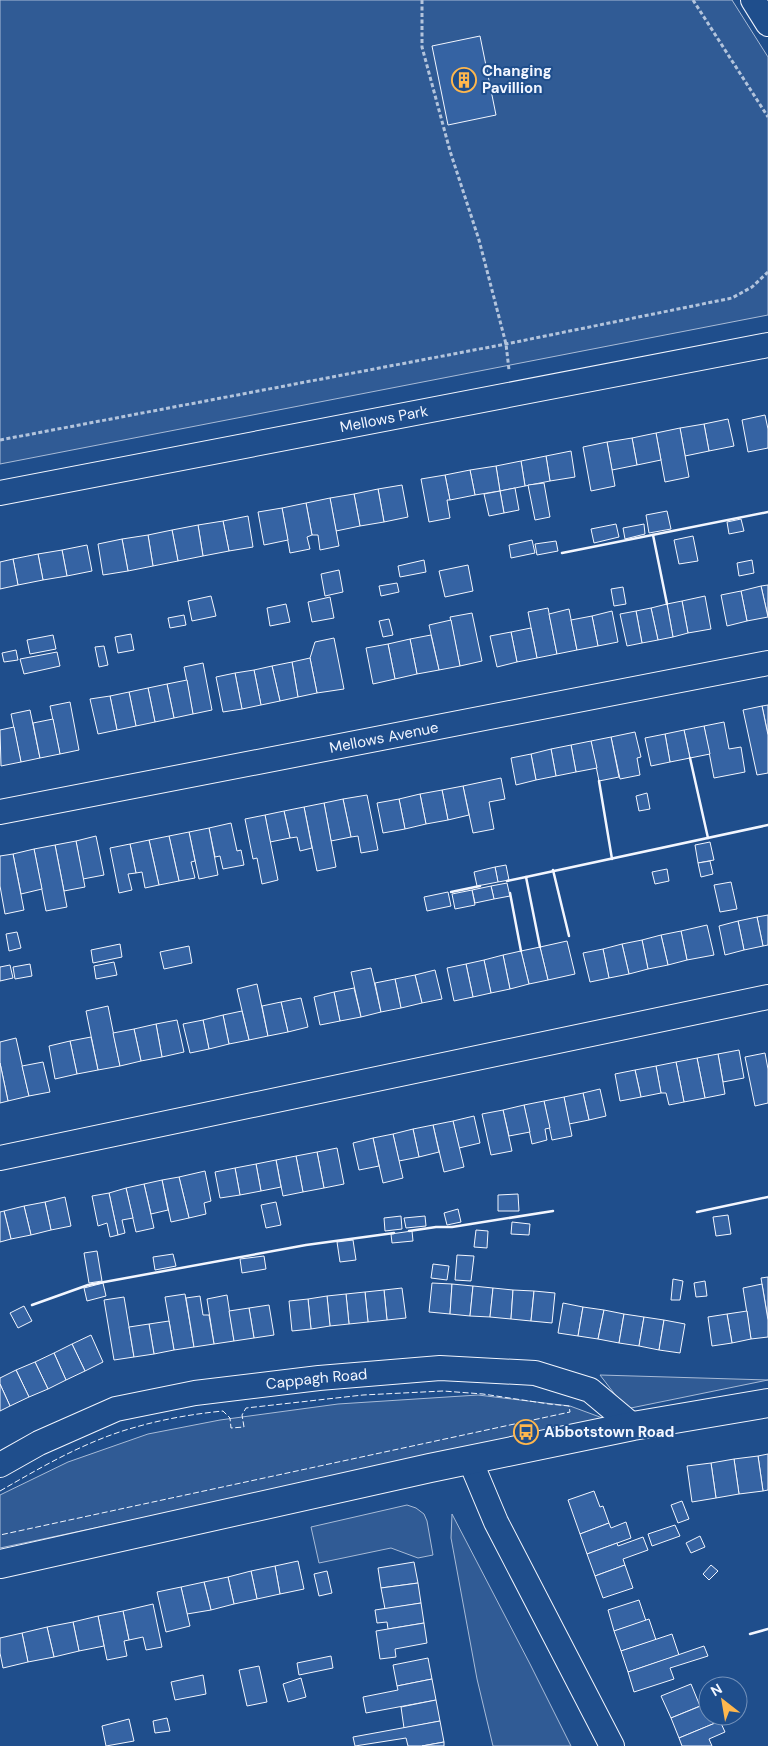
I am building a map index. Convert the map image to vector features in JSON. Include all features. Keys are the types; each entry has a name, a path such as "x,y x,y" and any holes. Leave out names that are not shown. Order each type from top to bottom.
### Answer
{"street":[{"path":"753,0 768,24"},
{"name":"Mellows Park","path":"0,493 768,346"},
{"name":"Mellows Avenue","path":"0,812 768,663"},
{"path":"0,1158 768,997"},
{"name":"Cappagh Road","path":"0,1466 39,1443 116,1409 195,1393 319,1378 440,1368 535,1373 590,1390 633,1426"},
{"path":"0,1564 173,1524 470,1460 633,1426 768,1403"},
{"path":"470,1460 496,1522 612,1746"}],"path":[{"path":"422,0 422,47 450,151 479,240 506,344 508,366 514,394"},
{"path":"693,0 768,117"},
{"path":"0,440 506,344 732,298 752,287 768,272"}],"shaded area":[{"path":"0,0 732,0 768,57 768,315 0,464"},
{"path":"600,1375 768,1380 626,1409"},
{"path":"478,1395 570,1406 608,1420 0,1548 0,1495 68,1462 148,1434 220,1420 338,1404"},
{"path":"407,1505 416,1508 424,1514 433,1555 418,1558 391,1548 319,1563 311,1527"},
{"path":"452,1514 571,1746 493,1746 477,1679 451,1538"}],"building":[{"name":"Changing Pavillion","path":"480,36 496,115 448,125 432,46"},
{"path":"765,415 768,429 768,448 748,452 742,420"},
{"path":"728,419 734,446 709,451 704,424"},
{"path":"704,424 709,451 685,456 680,428"},
{"path":"680,428 689,477 665,482 656,433"},
{"path":"656,433 661,460 637,465 632,438"},
{"path":"632,438 637,465 612,470 607,442"},
{"path":"607,442 615,486 591,491 583,447"},
{"path":"571,451 575,477 550,481 546,456"},
{"path":"546,456 550,481 525,486 521,461"},
{"path":"521,461 525,486 500,491 496,466"},
{"path":"496,466 500,491 475,495 470,470"},
{"path":"470,470 475,495 450,500 445,475"},
{"path":"445,475 450,500 447,500 450,518 429,522 421,479"},
{"path":"544,483 550,517 535,520 528,485"},
{"path":"402,485 408,517 384,522 378,489"},
{"path":"515,488 519,510 504,513 500,491"},
{"path":"378,489 384,522 360,526 354,494"},
{"path":"500,491 504,513 489,516 484,494"},
{"path":"354,494 360,526 336,531 330,498"},
{"path":"330,498 339,546 320,550 318,535 312,535 306,503"},
{"path":"306,503 312,535 307,537 310,549 290,553 282,508"},
{"path":"282,508 288,540 264,545 258,512"},
{"path":"667,511 671,529 649,533 646,515"},
{"path":"248,516 253,547 229,551 223,521"},
{"path":"741,519 744,531 729,534 727,522"},
{"path":"223,521 229,551 203,556 198,525"},
{"path":"616,524 619,537 594,543 591,529"},
{"path":"644,524 645,534 625,539 623,528"},
{"path":"198,525 203,556 178,561 172,530"},
{"path":"172,530 178,561 153,566 148,535"},
{"path":"148,535 153,566 128,571 122,539"},
{"path":"693,536 698,561 679,564 674,540"},
{"path":"122,539 128,571 103,575 98,544"},
{"path":"532,540 535,553 511,558 509,545"},
{"path":"556,541 558,551 537,555 535,544"},
{"path":"87,545 92,571 67,576 62,550"},
{"path":"62,550 67,576 43,580 38,554"},
{"path":"38,554 43,580 18,585 13,559"},
{"path":"13,559 18,585 0,589 0,562"},
{"path":"424,560 426,572 400,577 398,566"},
{"path":"752,560 754,573 739,576 737,563"},
{"path":"468,565 473,591 445,597 439,571"},
{"path":"339,570 343,592 325,596 321,574"},
{"path":"397,583 399,592 381,596 379,586"},
{"path":"768,585 768,617 761,586"},
{"path":"761,586 768,617 747,621 741,591"},
{"path":"623,587 626,604 614,606 611,589"},
{"path":"741,591 747,621 727,626 721,595"},
{"path":"211,596 216,616 192,621 188,601"},
{"path":"705,596 711,629 688,633 682,601"},
{"path":"330,597 334,618 312,622 308,602"},
{"path":"682,601 688,633 673,637 667,604"},
{"path":"286,604 290,622 270,626 267,608"},
{"path":"667,604 673,637 658,640 651,608"},
{"path":"548,608 557,654 537,658 528,612"},
{"path":"651,608 658,640 642,643 636,611"},
{"path":"569,609 577,650 557,654 549,614"},
{"path":"612,611 618,642 598,646 592,616"},
{"path":"636,611 642,643 627,646 620,614"},
{"path":"472,613 482,661 460,666 450,617"},
{"path":"184,615 186,625 170,628 168,618"},
{"path":"592,616 598,646 577,650 571,620"},
{"path":"389,619 393,635 383,637 379,621"},
{"path":"451,620 460,666 439,670 429,625"},
{"path":"531,628 537,658 517,662 511,632"},
{"path":"511,632 517,662 497,667 490,636"},
{"path":"131,634 134,650 118,653 115,637"},
{"path":"53,635 56,649 30,654 27,640"},
{"path":"431,635 439,670 417,674 410,639"},
{"path":"334,638 344,689 317,693 310,658 315,642"},
{"path":"410,639 417,674 395,679 388,644"},
{"path":"388,644 395,679 373,684 366,648"},
{"path":"104,646 108,665 99,667 95,647"},
{"path":"16,650 18,660 4,662 2,653"},
{"path":"57,652 60,666 24,674 20,659"},
{"path":"310,658 317,693 298,697 292,662"},
{"path":"292,662 298,697 280,701 272,666"},
{"path":"203,663 212,710 193,714 184,667"},
{"path":"272,666 280,701 261,705 254,670"},
{"path":"254,670 261,705 242,709 235,673"},
{"path":"235,673 242,709 223,712 216,677"},
{"path":"187,680 193,714 174,718 167,684"},
{"path":"167,684 174,718 155,722 148,688"},
{"path":"148,688 155,722 136,726 129,692"},
{"path":"129,692 136,726 117,730 110,696"},
{"path":"110,696 117,730 98,734 90,699"},
{"path":"70,702 79,750 60,754 50,706"},
{"path":"768,705 768,735 762,706"},
{"path":"762,706 768,735 768,773 757,775 743,710"},
{"path":"30,710 40,758 21,762 11,714"},
{"path":"53,719 60,754 40,758 33,723"},
{"path":"724,722 729,749 741,747 745,772 714,778 704,726"},
{"path":"704,726 710,754 690,758 684,730"},
{"path":"14,727 21,762 1,766 0,730"},
{"path":"684,730 690,758 670,762 665,734"},
{"path":"635,732 641,757 637,758 640,775 620,779 611,737"},
{"path":"665,734 670,762 651,766 645,738"},
{"path":"611,737 619,777 599,781 591,741"},
{"path":"591,741 597,768 576,772 571,745"},
{"path":"571,745 576,772 556,776 551,749"},
{"path":"551,749 556,776 536,780 531,754"},
{"path":"531,754 536,780 516,785 511,758"},
{"path":"501,778 505,799 489,802 494,829 473,833 463,786"},
{"path":"463,786 469,815 448,820 442,790"},
{"path":"442,790 448,820 426,824 420,794"},
{"path":"647,793 650,809 639,811 636,796"},
{"path":"420,794 426,824 405,829 399,799"},
{"path":"367,795 378,850 361,853 358,836 351,837 343,799"},
{"path":"343,799 351,837 331,841 324,803"},
{"path":"399,799 405,829 383,833 377,803"},
{"path":"324,803 336,867 317,871 304,807"},
{"path":"304,807 312,848 300,851 297,837 290,838 284,811"},
{"path":"284,811 290,838 270,842 265,815"},
{"path":"265,815 278,880 262,884 257,858 253,859 245,819"},
{"path":"231,823 237,851 241,850 244,865 223,869 220,856 215,857 209,828"},
{"path":"209,828 218,875 199,879 189,832"},
{"path":"189,832 195,861 191,862 195,878 179,881 169,836"},
{"path":"96,836 104,875 83,879 76,841"},
{"path":"169,836 179,881 159,885 149,840"},
{"path":"149,840 159,885 145,888 142,872 136,873 130,844"},
{"path":"76,841 85,887 64,891 55,845"},
{"path":"710,842 714,860 698,863 695,845"},
{"path":"130,844 136,873 128,874 132,890 119,893 110,848"},
{"path":"55,845 67,907 46,911 34,849"},
{"path":"34,849 42,889 21,894 13,854"},
{"path":"13,854 24,910 5,914 0,886 0,856"},
{"path":"710,861 713,874 701,877 698,863"},
{"path":"506,865 509,880 498,882 495,867"},
{"path":"495,867 498,882 477,886 474,872"},
{"path":"667,869 669,881 655,884 652,872"},
{"path":"731,882 737,909 720,912 714,885"},
{"path":"507,883 510,896 494,899 491,886"},
{"path":"491,886 494,899 475,903 472,890"},
{"path":"472,890 475,905 455,909 452,894"},
{"path":"448,892 451,906 427,911 424,897"},
{"path":"768,915 768,945 763,946 757,917"},
{"path":"757,917 763,946 744,950 738,921"},
{"path":"738,921 744,950 725,955 719,926"},
{"path":"707,925 714,955 687,960 681,931"},
{"path":"681,931 687,960 668,965 661,935"},
{"path":"17,932 21,948 9,951 6,934"},
{"path":"661,935 668,965 648,969 642,940"},
{"path":"642,940 648,969 629,974 622,944"},
{"path":"567,941 575,974 548,980 540,947"},
{"path":"120,944 122,957 93,963 91,950"},
{"path":"622,944 629,974 609,978 603,949"},
{"path":"189,946 192,963 164,969 160,952"},
{"path":"540,947 548,980 529,984 521,951"},
{"path":"603,949 609,978 590,982 583,953"},
{"path":"521,951 529,984 510,989 503,955"},
{"path":"503,955 510,989 491,993 484,960"},
{"path":"484,960 491,993 473,997 466,964"},
{"path":"114,962 117,975 96,979 94,966"},
{"path":"30,964 32,976 15,979 13,967"},
{"path":"466,964 473,997 454,1001 447,968"},
{"path":"10,965 13,978 0,981 0,967"},
{"path":"371,968 381,1012 361,1017 351,972"},
{"path":"435,970 442,999 422,1003 415,975"},
{"path":"415,975 422,1003 401,1008 395,979"},
{"path":"395,979 401,1008 381,1012 375,983"},
{"path":"257,984 268,1036 249,1040 237,989"},
{"path":"354,988 361,1017 340,1021 334,992"},
{"path":"334,992 340,1021 320,1025 314,997"},
{"path":"301,998 308,1027 288,1032 281,1002"},
{"path":"281,1002 288,1032 268,1036 262,1006"},
{"path":"108,1006 120,1066 98,1070 86,1011"},
{"path":"242,1011 249,1040 229,1044 223,1015"},
{"path":"223,1015 229,1044 209,1049 203,1020"},
{"path":"177,1020 184,1052 162,1057 156,1024"},
{"path":"203,1020 209,1049 190,1053 183,1024"},
{"path":"156,1024 162,1057 141,1061 134,1029"},
{"path":"134,1029 141,1061 120,1066 113,1033"},
{"path":"91,1037 98,1070 77,1074 70,1041"},
{"path":"16,1038 29,1096 8,1101 0,1063 0,1042"},
{"path":"70,1041 77,1074 55,1079 49,1046"},
{"path":"739,1050 744,1078 723,1082 718,1054"},
{"path":"765,1053 768,1069 768,1103 755,1106 745,1057"},
{"path":"718,1054 725,1094 705,1098 697,1058"},
{"path":"697,1058 705,1098 684,1102 676,1062"},
{"path":"43,1062 50,1092 29,1096 22,1066"},
{"path":"676,1062 684,1102 669,1105 666,1093 661,1093 656,1066"},
{"path":"0,1063 8,1101 0,1103"},
{"path":"656,1066 661,1093 641,1097 635,1070"},
{"path":"635,1070 641,1097 620,1101 615,1074"},
{"path":"600,1089 606,1116 589,1120 583,1093"},
{"path":"583,1093 589,1120 569,1124 564,1097"},
{"path":"564,1097 572,1136 552,1140 544,1101"},
{"path":"544,1101 550,1128 545,1129 547,1140 532,1144 524,1105"},
{"path":"524,1105 530,1132 509,1136 503,1110"},
{"path":"503,1110 512,1151 491,1155 482,1114"},
{"path":"474,1116 480,1143 459,1148 453,1121"},
{"path":"453,1121 464,1167 444,1172 433,1125"},
{"path":"433,1125 439,1152 419,1157 413,1129"},
{"path":"413,1129 419,1157 399,1161 393,1134"},
{"path":"393,1134 403,1178 383,1183 373,1138"},
{"path":"373,1138 379,1166 359,1170 353,1143"},
{"path":"337,1148 344,1184 324,1188 317,1152"},
{"path":"317,1152 324,1188 303,1192 296,1156"},
{"path":"296,1156 303,1192 283,1196 276,1160"},
{"path":"276,1160 281,1187 261,1191 256,1164"},
{"path":"256,1164 261,1191 240,1195 235,1168"},
{"path":"235,1168 240,1195 220,1198 215,1172"},
{"path":"205,1171 211,1201 204,1203 206,1214 189,1218 179,1177"},
{"path":"179,1177 189,1218 171,1222 162,1180"},
{"path":"162,1180 168,1210 151,1214 144,1184"},
{"path":"144,1184 154,1228 136,1232 126,1188"},
{"path":"126,1188 133,1218 122,1220 125,1233 118,1235 109,1193"},
{"path":"109,1193 118,1235 110,1237 107,1223 98,1226 92,1196"},
{"path":"518,1194 519,1211 498,1211 498,1195"},
{"path":"65,1197 71,1226 51,1230 45,1202"},
{"path":"45,1202 51,1230 31,1235 24,1206"},
{"path":"276,1202 281,1225 266,1228 261,1205"},
{"path":"24,1206 31,1235 11,1239 4,1211"},
{"path":"458,1209 461,1222 447,1225 444,1213"},
{"path":"4,1211 11,1239 0,1242 0,1212"},
{"path":"728,1215 731,1234 716,1236 713,1217"},
{"path":"401,1216 402,1229 385,1231 384,1218"},
{"path":"425,1216 426,1226 406,1228 404,1218"},
{"path":"512,1222 530,1224 529,1235 511,1234"},
{"path":"476,1230 488,1231 487,1248 474,1247"},
{"path":"412,1231 413,1241 392,1243 391,1234"},
{"path":"353,1240 356,1260 340,1262 337,1242"},
{"path":"97,1251 102,1281 89,1283 84,1253"},
{"path":"173,1254 176,1266 155,1270 153,1257"},
{"path":"457,1255 474,1256 471,1281 455,1280"},
{"path":"264,1256 266,1269 242,1273 240,1259"},
{"path":"433,1264 449,1266 447,1280 431,1278"},
{"path":"768,1277 768,1320 761,1278"},
{"path":"673,1279 683,1281 680,1300 671,1300"},
{"path":"705,1281 707,1296 696,1297 694,1283"},
{"path":"103,1283 106,1296 87,1301 84,1288"},
{"path":"432,1283 452,1284 450,1314 429,1312"},
{"path":"452,1284 473,1286 470,1316 450,1314"},
{"path":"762,1284 768,1320 768,1337 751,1339 743,1288"},
{"path":"473,1286 493,1288 490,1317 470,1316"},
{"path":"402,1288 406,1318 387,1320 384,1290"},
{"path":"493,1288 513,1290 511,1319 490,1317"},
{"path":"384,1290 387,1320 368,1322 365,1292"},
{"path":"513,1290 534,1291 531,1321 511,1319"},
{"path":"534,1291 555,1293 552,1323 531,1321"},
{"path":"365,1292 368,1322 349,1324 346,1294"},
{"path":"185,1294 194,1347 174,1350 165,1297"},
{"path":"346,1294 349,1324 330,1326 327,1296"},
{"path":"227,1295 234,1341 214,1344 207,1299"},
{"path":"200,1296 203,1315 209,1315 214,1344 194,1347 186,1298"},
{"path":"327,1296 330,1326 311,1329 308,1299"},
{"path":"124,1297 134,1357 114,1360 104,1300"},
{"path":"308,1299 311,1329 292,1331 289,1301"},
{"path":"563,1303 583,1307 578,1336 558,1333"},
{"path":"269,1305 274,1335 254,1338 249,1308"},
{"path":"24,1306 32,1321 18,1328 10,1313"},
{"path":"583,1307 604,1310 598,1339 578,1336"},
{"path":"249,1308 254,1338 234,1341 229,1311"},
{"path":"604,1310 624,1314 619,1343 598,1339"},
{"path":"747,1311 751,1339 732,1343 727,1314"},
{"path":"624,1314 644,1317 639,1346 619,1343"},
{"path":"727,1314 732,1343 712,1346 708,1317"},
{"path":"644,1317 664,1320 659,1350 639,1346"},
{"path":"664,1320 685,1324 680,1353 659,1350"},
{"path":"169,1321 174,1350 154,1354 149,1324"},
{"path":"149,1324 154,1354 134,1357 129,1327"},
{"path":"91,1335 103,1362 85,1371 72,1344"},
{"path":"72,1344 85,1371 66,1380 54,1353"},
{"path":"54,1353 66,1380 48,1389 35,1362"},
{"path":"35,1362 48,1389 29,1397 16,1370"},
{"path":"16,1370 29,1397 10,1406 0,1384 0,1378"},
{"path":"0,1384 10,1406 0,1411"},
{"path":"768,1454 768,1490 763,1491 758,1456"},
{"path":"758,1456 763,1491 739,1494 734,1459"},
{"path":"734,1459 739,1494 716,1498 711,1463"},
{"path":"711,1463 716,1498 692,1502 687,1466"},
{"path":"594,1491 600,1507 603,1506 609,1523 580,1534 568,1500"},
{"path":"682,1501 689,1519 678,1523 671,1505"},
{"path":"626,1522 631,1538 587,1554 580,1534 609,1523 611,1528"},
{"path":"675,1525 680,1536 652,1546 648,1534"},
{"path":"700,1536 705,1547 691,1553 686,1543"},
{"path":"643,1537 648,1550 623,1559 625,1565 595,1576 587,1554 617,1543 618,1546"},
{"path":"298,1561 304,1589 280,1594 275,1566"},
{"path":"414,1562 418,1583 381,1588 378,1568"},
{"path":"625,1565 633,1588 603,1598 595,1576"},
{"path":"711,1565 718,1571 709,1580 703,1574"},
{"path":"275,1566 280,1594 257,1599 251,1571"},
{"path":"251,1571 257,1599 234,1604 228,1577"},
{"path":"327,1571 332,1593 319,1596 314,1574"},
{"path":"228,1577 234,1604 211,1610 204,1582"},
{"path":"204,1582 211,1610 187,1614 181,1587"},
{"path":"418,1583 421,1603 385,1609 381,1588"},
{"path":"181,1587 190,1626 166,1632 157,1592"},
{"path":"639,1600 646,1621 614,1631 608,1610"},
{"path":"421,1603 424,1623 388,1629 387,1622 377,1623 375,1610"},
{"path":"153,1604 162,1647 146,1650 143,1637 129,1640 123,1611"},
{"path":"123,1611 129,1640 124,1641 127,1656 107,1660 98,1616"},
{"path":"98,1616 104,1646 79,1651 73,1622"},
{"path":"649,1619 656,1640 621,1651 614,1631"},
{"path":"73,1622 79,1651 54,1657 47,1627"},
{"path":"424,1623 427,1643 395,1649 396,1657 380,1659 376,1631"},
{"path":"47,1627 54,1657 28,1662 22,1633"},
{"path":"22,1633 28,1662 3,1668 0,1638"},
{"path":"672,1634 679,1655 628,1672 621,1651"},
{"path":"704,1646 708,1656 670,1668 674,1679 634,1692 628,1672"},
{"path":"331,1656 333,1668 299,1675 297,1663"},
{"path":"428,1658 432,1679 397,1686 393,1665"},
{"path":"259,1666 267,1702 247,1706 239,1670"},
{"path":"203,1675 206,1694 175,1700 171,1682"},
{"path":"301,1678 306,1697 288,1702 283,1684"},
{"path":"432,1679 436,1700 366,1713 363,1697 398,1690 397,1686"},
{"path":"691,1684 698,1701 698,1707 671,1718 661,1696"},
{"path":"436,1700 440,1721 404,1728 401,1707"},
{"path":"698,1707 698,1726 708,1726 679,1738 671,1718"},
{"path":"167,1718 170,1731 155,1733 153,1721"},
{"path":"129,1719 134,1741 106,1746 102,1726"},
{"path":"440,1721 444,1742 422,1746 408,1746 406,1738 355,1746 353,1737"},
{"path":"708,1726 722,1726 725,1732 709,1739 712,1746 682,1746 679,1738"},
{"path":"444,1742 444,1746 422,1746"}],"fence":[{"path":"0,1491 49,1463 83,1446 118,1432 168,1419 201,1414 223,1411 230,1418 231,1428 244,1427 242,1415 246,1408 363,1395 443,1391 483,1394 569,1406 570,1412 0,1535"}],"wall":[{"path":"562,553 768,512"},
{"path":"653,535 667,604"},
{"path":"690,758 708,838"},
{"path":"599,781 612,859"},
{"path":"540,947 526,877 768,825"},
{"path":"553,870 569,936"},
{"path":"507,881 526,877"},
{"path":"451,892 480,886"},
{"path":"510,893 521,951"},
{"path":"697,1212 768,1197"},
{"path":"409,1231 452,1227 553,1211"},
{"path":"32,1305 88,1285 306,1245 394,1233"},
{"path":"750,1634 768,1629"}],"place":[{"name":"Changing Pavillion","path":"464,80"},
{"name":"Abbotstown Road","path":"526,1432"}]}
